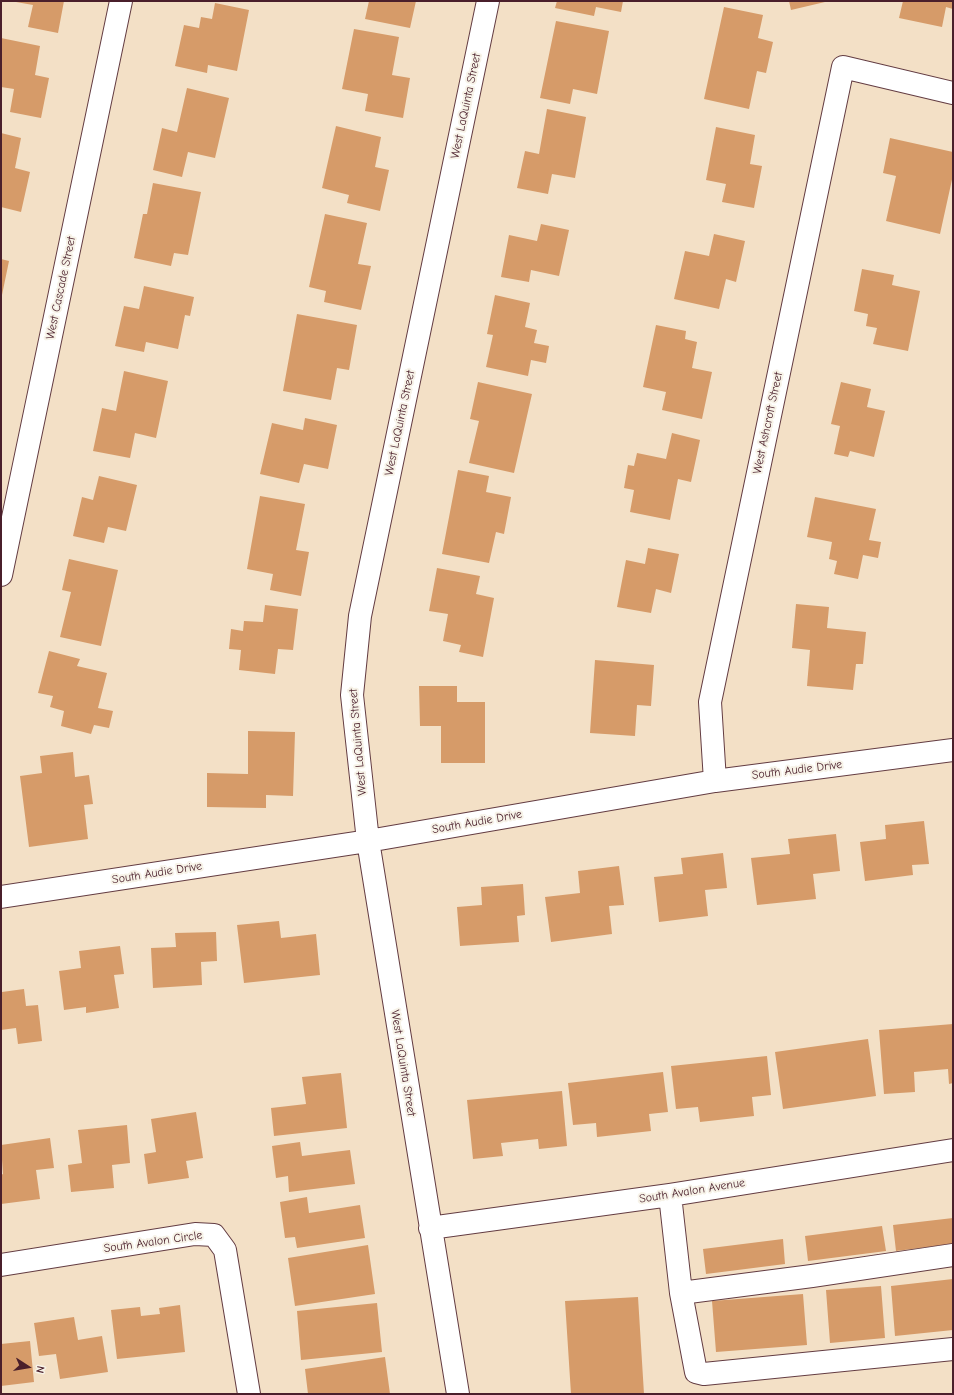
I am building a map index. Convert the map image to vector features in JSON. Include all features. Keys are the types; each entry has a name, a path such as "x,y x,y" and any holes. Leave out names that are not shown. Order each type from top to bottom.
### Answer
{"street":[{"name":"West Cascade Street","path":"1,575 121,1"},
{"name":"West LaQuinta Street","path":"458,1394 368,841 352,696 360,616 488,1"},
{"name":"West Ashcroft Street","path":"716,781 710,702 843,67 953,93"},
{"name":"South Audie Drive","path":"1,897 368,841 716,781 953,750"},
{"name":"South Avalon Avenue","path":"430,1228 670,1195 953,1150"},
{"path":"670,1195 681,1293 696,1372 704,1374 953,1349"},
{"name":"South Avalon Circle","path":"1,1265 195,1234 214,1235 225,1250 249,1394"},
{"path":"681,1293 812,1276 953,1255"}],"building":[{"path":"64,1 58,33 28,27 33,5 16,2"},
{"path":"369,1 416,1 410,28 365,19"},
{"path":"557,1 623,1 621,12 596,7 594,16 555,8"},
{"path":"789,1 825,1 825,2 791,10"},
{"path":"903,1 953,1 953,9 946,7 942,27 899,18"},
{"path":"215,3 249,10 237,71 208,65 207,73 175,66 184,25 199,28 201,17 212,19"},
{"path":"724,7 763,15 758,38 773,42 766,73 757,71 749,109 704,99"},
{"path":"556,21 609,31 597,94 573,89 570,104 540,98"},
{"path":"354,29 399,37 392,75 410,78 403,118 365,111 368,94 342,89"},
{"path":"1,38 40,46 35,75 49,78 41,118 10,112 14,89 1,87"},
{"path":"187,88 229,98 215,158 188,152 182,177 153,170 162,128 177,132"},
{"path":"547,109 586,117 575,178 552,174 548,194 517,188 525,151 539,154"},
{"path":"336,126 381,137 375,167 389,170 380,211 347,203 349,195 322,188"},
{"path":"716,127 755,135 750,164 762,166 754,208 722,202 726,184 706,180"},
{"path":"1,133 21,138 15,168 30,172 21,212 1,207"},
{"path":"890,138 953,152 953,175 940,234 886,221 896,176 883,173"},
{"path":"153,183 201,192 188,255 174,253 171,266 134,258 143,214 147,214"},
{"path":"325,214 367,223 358,264 371,266 361,310 324,302 326,291 309,287"},
{"path":"541,224 569,230 559,276 531,270 529,282 501,277 509,235 537,241"},
{"path":"714,234 745,241 736,282 726,279 719,309 674,299 685,251 709,256"},
{"path":"1,259 9,261 2,295 1,295"},
{"path":"862,269 894,275 892,285 920,291 908,351 873,344 877,328 866,326 868,314 854,311"},
{"path":"144,286 194,297 190,316 185,315 178,349 146,342 144,352 115,346 124,306 139,309"},
{"path":"495,295 530,303 525,327 537,330 534,343 549,346 546,363 531,360 528,376 486,367 493,335 487,334"},
{"path":"297,314 357,325 349,370 337,368 331,400 283,391"},
{"path":"656,325 686,331 685,339 697,342 692,368 712,372 702,419 662,410 666,392 643,387"},
{"path":"124,371 168,381 156,438 135,433 130,458 93,451 102,408 116,411"},
{"path":"478,382 532,394 514,473 469,463 479,421 470,419"},
{"path":"841,382 871,389 867,407 885,411 874,457 850,451 848,457 834,454 840,426 831,424"},
{"path":"305,418 337,425 328,469 304,464 299,483 260,474 272,423 303,430"},
{"path":"672,433 700,440 691,482 678,479 670,520 630,512 634,490 624,488 628,465 634,466 637,453 666,459"},
{"path":"458,470 489,476 486,492 511,497 504,534 496,532 489,563 442,554"},
{"path":"99,476 137,485 126,531 108,527 104,543 73,536 82,497 93,500"},
{"path":"260,496 305,504 296,550 309,552 301,596 270,590 273,574 247,569"},
{"path":"815,497 876,509 869,540 881,542 878,558 863,555 858,579 834,574 837,561 829,559 832,542 807,537"},
{"path":"648,548 679,554 671,593 656,589 651,613 617,607 626,560 645,564"},
{"path":"69,559 118,570 101,646 60,637 71,592 62,590"},
{"path":"437,568 480,576 476,594 494,598 483,657 459,652 461,645 443,641 448,614 429,611"},
{"path":"796,604 829,607 827,628 866,632 863,664 856,664 853,690 807,686 810,650 792,648"},
{"path":"265,605 298,609 293,650 278,649 275,674 239,670 241,650 229,649 231,629 243,631 244,621 263,622"},
{"path":"49,651 80,659 77,666 107,673 98,708 113,711 109,728 94,725 91,734 61,726 64,711 50,707 53,696 38,693"},
{"path":"595,660 654,665 651,706 637,705 635,736 590,733"},
{"path":"419,686 457,686 457,702 485,702 485,763 441,763 441,726 420,726"},
{"path":"248,731 295,732 293,796 266,795 266,808 207,807 207,773 248,774"},
{"path":"73,752 75,777 89,775 93,804 84,805 88,839 29,847 20,776 42,773 40,756"},
{"path":"924,821 929,864 912,865 913,875 865,881 860,842 886,839 885,825"},
{"path":"836,834 840,871 813,874 816,899 757,905 751,858 790,854 788,839"},
{"path":"723,853 727,888 705,890 708,916 659,922 654,877 683,874 681,858"},
{"path":"619,866 624,905 609,906 612,934 551,942 545,897 580,893 578,871"},
{"path":"523,884 525,915 517,916 519,942 460,946 457,907 482,905 481,887"},
{"path":"279,921 281,938 316,934 320,975 244,983 237,925"},
{"path":"216,932 217,961 201,962 202,985 153,988 151,948 176,947 175,933"},
{"path":"120,946 124,974 114,975 119,1008 86,1013 86,1007 64,1010 59,971 81,968 79,951"},
{"path":"1,988 2,992 24,989 26,1006 38,1005 42,1041 18,1044 16,1028 1,1030"},
{"path":"953,1024 953,1083 949,1084 948,1069 914,1072 915,1092 884,1094 879,1030"},
{"path":"868,1039 876,1096 783,1109 775,1052"},
{"path":"767,1056 771,1095 752,1097 754,1116 700,1122 698,1107 676,1109 671,1066"},
{"path":"663,1072 668,1112 649,1114 651,1131 597,1137 596,1123 573,1125 568,1083"},
{"path":"341,1073 347,1128 274,1136 271,1108 306,1104 302,1077"},
{"path":"562,1091 567,1146 539,1149 538,1139 501,1143 503,1156 473,1159 467,1100"},
{"path":"196,1112 203,1158 186,1161 189,1178 148,1184 144,1154 156,1152 151,1119"},
{"path":"127,1125 130,1163 112,1165 114,1188 71,1192 68,1165 82,1163 78,1130"},
{"path":"50,1138 54,1168 36,1170 40,1199 1,1204 1,1175 3,1174 1,1145"},
{"path":"300,1142 302,1156 350,1150 355,1184 289,1192 288,1176 276,1178 272,1146"},
{"path":"307,1197 309,1213 360,1205 365,1238 297,1248 295,1237 285,1238 280,1202"},
{"path":"953,1218 953,1244 896,1251 893,1225"},
{"path":"882,1226 886,1251 808,1261 805,1236"},
{"path":"783,1239 785,1264 706,1274 703,1249"},
{"path":"368,1245 375,1294 295,1306 288,1258"},
{"path":"953,1279 953,1330 895,1336 891,1286"},
{"path":"881,1286 885,1338 830,1343 826,1290"},
{"path":"803,1294 807,1345 716,1352 712,1301"},
{"path":"638,1297 644,1394 571,1394 565,1301"},
{"path":"377,1303 382,1352 301,1360 297,1311"},
{"path":"180,1305 185,1352 117,1359 111,1310 140,1307 141,1316 160,1314 159,1308"},
{"path":"74,1317 78,1340 102,1336 108,1372 60,1379 56,1354 39,1356 34,1323"},
{"path":"30,1341 34,1382 1,1386 1,1344"},
{"path":"385,1357 390,1394 308,1394 305,1369"}]}
